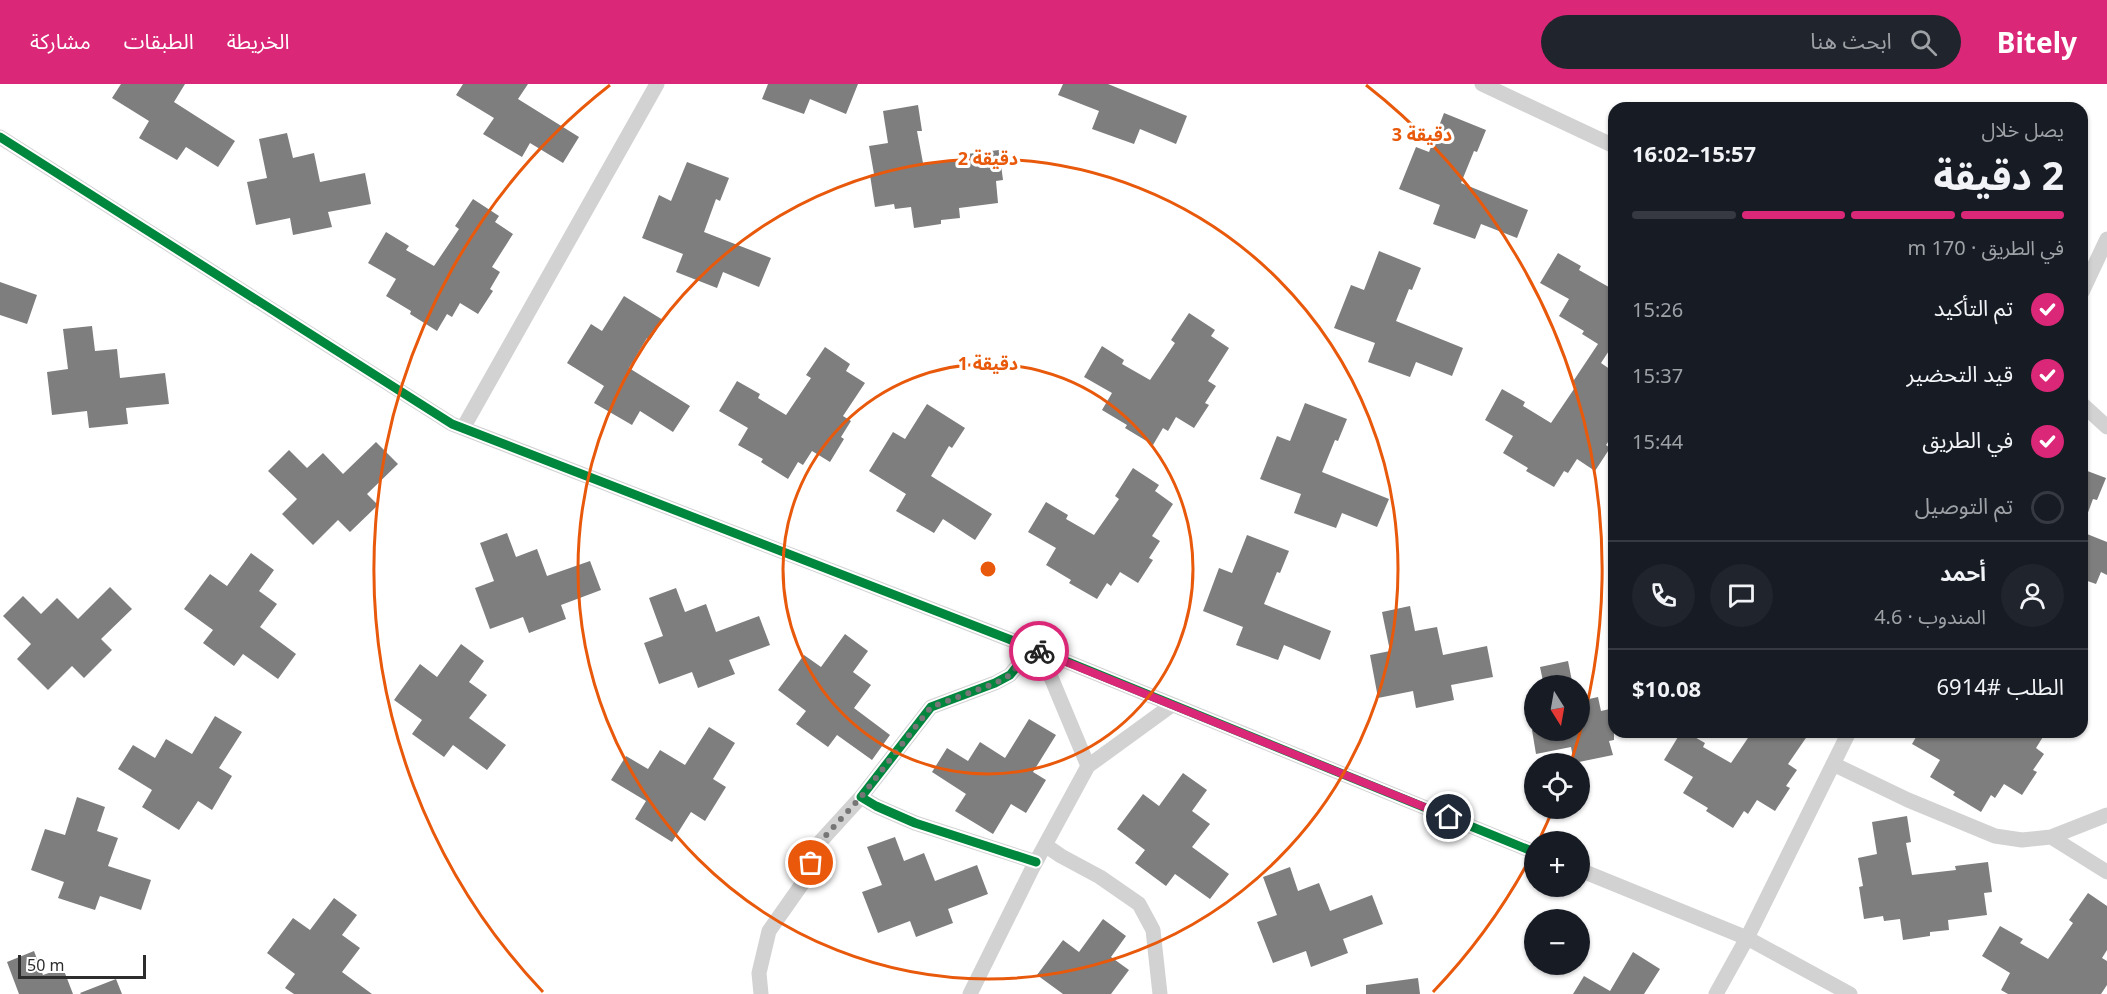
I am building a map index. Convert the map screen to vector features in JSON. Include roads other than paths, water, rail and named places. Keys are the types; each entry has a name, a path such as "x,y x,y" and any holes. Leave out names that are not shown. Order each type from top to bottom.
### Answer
{"street":[{"path":"464,428 657,84"},
{"path":"1482,84 1608,143"},
{"path":"0,137 442,418 1036,650 1524,848"},
{"path":"2088,280 2106,242"},
{"path":"2088,410 2107,428"},
{"path":"1036,650 1088,766"},
{"path":"760,994 759,973 769,931 802,884 819,843 861,797 931,707 996,683 1010,675 1036,650"},
{"path":"970,994 1036,862 1088,766 1172,705"},
{"path":"1716,994 1747,938 1846,738"},
{"path":"1833,764 1908,800 1995,836 2022,840 2051,837 2107,815"},
{"path":"861,797 915,823 1036,862"},
{"path":"2051,837 2107,872"},
{"path":"1045,845 1139,904 1153,930 1160,994"},
{"path":"1590,874 1747,938 1850,994"}]}
